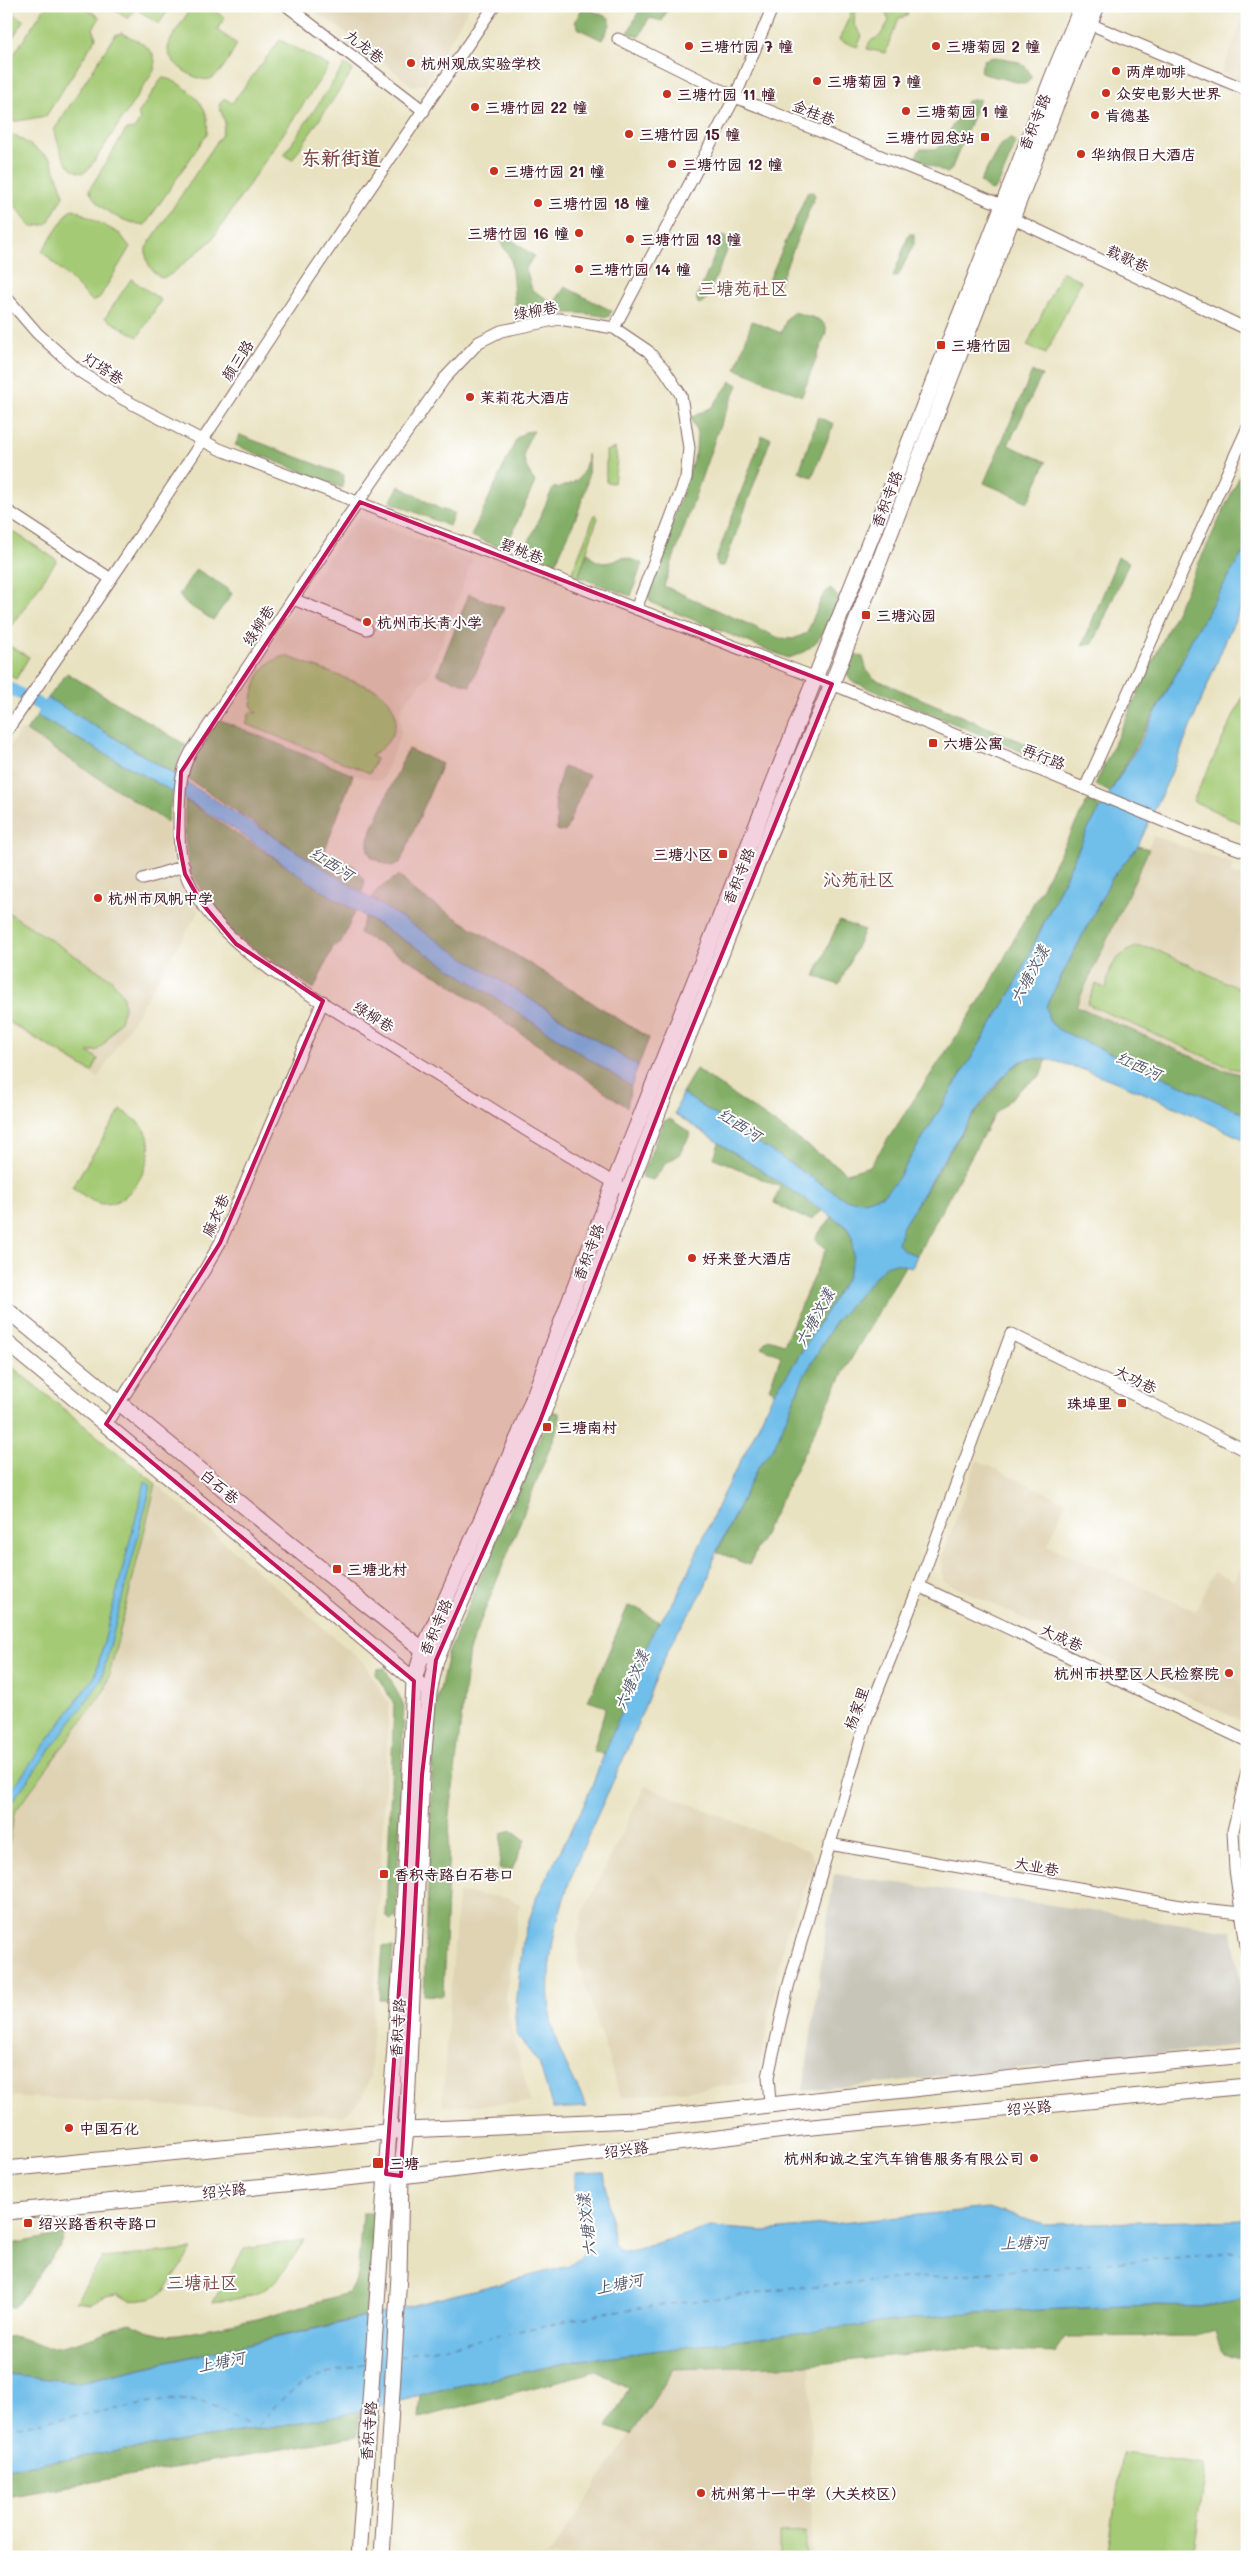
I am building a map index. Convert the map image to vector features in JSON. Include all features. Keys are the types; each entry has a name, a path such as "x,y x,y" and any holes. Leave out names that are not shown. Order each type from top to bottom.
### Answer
{"main road":[{"name":"香积寺路","path":"382,2557 399,2275 401,2176 406,2130 422,1775 429,1693 436,1660 473,1571 540,1421 621,1187 817,678 1082,6"},
{"name":"香积寺路","path":"359,2557 381,2271 381,2216 390,2132 403,1933 414,1681 424,1650 520,1433 832,684 1014,219 1056,105 1097,6"},
{"name":"白石巷","path":"6,1309 285,1540 436,1660"},
{"name":"白石巷","path":"6,1342 429,1693"},
{"name":"绍兴路","path":"6,2170 406,2130 635,2120 770,2104 982,2083 1103,2068 1247,2056"},
{"name":"绍兴路","path":"6,2212 386,2174 401,2176 802,2128 1247,2086"}],"street":[{"name":"九龙巷","path":"287,6 424,111"},
{"name":"颜三路","path":"6,732 111,579 311,275 494,6"},
{"path":"614,328 735,97 774,6"},
{"path":"1090,24 1247,90"},
{"name":"金桂巷","path":"618,40 735,97 1002,205"},
{"name":"载歌巷","path":"1002,205 1014,219 1247,329"},
{"name":"灯塔巷","path":"6,297 37,332 79,371 123,399 202,441"},
{"name":"绿柳巷","path":"621,1187 529,1132 323,1001 272,971 236,944 200,901 185,874 178,838 181,772 191,752 293,598 444,379 479,342 501,331 558,319 614,328 648,351 664,368 681,395 689,448 686,478 636,609"},
{"path":"1085,788 1247,429"},
{"name":"碧桃巷","path":"202,441 218,449 832,684"},
{"path":"6,510 111,579"},
{"path":"293,598 366,629"},
{"name":"再行路","path":"832,684 1187,831 1247,852"},
{"path":"143,879 184,866"},
{"name":"麻衣巷","path":"106,1424 220,1243 323,1001"},
{"name":"大功巷","path":"1012,1334 1247,1451"},
{"name":"杨家里","path":"770,2104 768,2077 786,1996 866,1720 919,1586 1012,1334"},
{"name":"大成巷","path":"919,1586 1247,1742"},
{"path":"1247,1771 1233,1831 1235,1870 1247,1952"},
{"name":"大业巷","path":"829,1844 1192,1908 1241,1913"}],"highlighted area":[{"path":"360,502 832,684 676,1067 540,1421 436,1660 422,1775 401,2176 386,2174 403,1933 414,1681 106,1424 220,1243 323,1001 236,944 200,901 185,874 178,838 181,772"}],"shaded area":[{"name":"杭州观成实验学校","path":"307,6 470,6 425,84 412,86 360,42"},
{"path":"1247,10 1247,84 1221,73"},
{"name":"杭州市长青小学","path":"359,517 472,560 430,673 406,700 400,713 401,734 382,781 353,775 218,719 344,535"},
{"name":"杭州市风帆中学","path":"22,729 167,822 169,845 180,885 199,911 98,1078 6,1023 6,751"},
{"path":"1153,836 1233,864 1231,873 1247,878 1247,1076 1218,1068 1076,1006"},
{"path":"977,1460 1066,1502 1048,1545 1195,1611 1214,1572 1234,1581 1247,1554 1247,1719 1242,1720 1230,1716 943,1581 942,1557"},
{"path":"156,1484 364,1663 389,1703 370,2078 362,2099 343,2116 6,2096 6,1865 14,1813 106,1688"},
{"path":"645,1786 809,1851 815,1859 813,1871 786,1932 757,2082 621,2098 578,1963 577,1938 583,1913"},
{"path":"834,1874 1232,1931 1247,2023 1247,2044 803,2091"},
{"path":"458,1893 509,1898 520,1904 506,1993 508,2015 531,2103 442,2106"},
{"name":"杭州第十一中学（大关校区）","path":"810,2365 812,2557 544,2557 551,2552 674,2369"}],"green space":[{"path":"46,6 83,6 100,18 93,28 96,38 46,116 6,123 6,66"},
{"path":"108,6 171,6 159,24 136,9 128,19"},
{"path":"180,6 208,6 225,18 217,30 237,44 223,67 212,78 200,79 193,76 179,67 169,55 168,49 171,40 188,12"},
{"path":"641,6 669,6 662,21 649,18 639,37 628,33"},
{"path":"854,6 860,6 855,14 854,24 862,36 857,47 839,40"},
{"path":"883,6 908,7 907,16 899,18 885,53 867,49 870,41 880,36 889,21"},
{"path":"589,9 609,18 610,25 602,40 579,29 575,22 581,10"},
{"path":"9,11 24,21 6,47 6,15"},
{"path":"122,33 150,50 155,62 155,69 89,169 83,173 76,171 71,168 63,157 54,130 115,35"},
{"path":"280,40 329,66 211,241 170,275 162,278 149,266 146,258 146,248 222,134 225,123 219,105 224,98 232,103"},
{"path":"994,57 1022,64 1029,72 1031,78 1026,84 983,74 980,71 984,60"},
{"path":"345,64 353,70 292,160 284,155"},
{"path":"162,78 174,81 198,100 206,114 208,122 207,134 145,225 112,215 99,204 89,190 126,130 134,129 140,120 138,114"},
{"path":"980,99 951,170 947,173 915,158 920,149 936,149 943,142 967,101"},
{"path":"15,135 51,159 64,195 47,224 32,227 6,194 6,139"},
{"path":"1010,138 1016,143 998,185 994,190 990,191 980,182 999,147"},
{"path":"808,191 813,192 815,196 779,284 769,280"},
{"path":"74,209 120,234 130,247 100,297 93,302 42,251 70,210"},
{"path":"909,234 914,234 914,244 898,276 893,277"},
{"path":"505,235 534,256 526,268 532,290 554,303 565,287 612,311 608,317 562,313 516,317 511,259 501,243"},
{"path":"723,236 732,239 705,302 699,304 697,297"},
{"path":"1062,271 1081,281 1046,354 1027,346"},
{"path":"131,279 161,300 138,337 105,318"},
{"path":"794,312 818,319 826,326 826,333 802,396 736,369 752,321 781,333 787,318"},
{"path":"1032,372 1042,375 1008,445 1046,462 1028,502 984,483"},
{"path":"731,381 738,385 718,430 664,586 779,638 793,639 807,633 822,597 830,588 838,597 831,618 822,635 808,649 788,658 654,604 650,601 648,595 696,452 697,432 691,418 712,407"},
{"path":"818,417 834,424 812,477 799,472"},
{"path":"534,431 526,445 524,456 527,468 535,482 505,549 471,536 517,438 525,432"},
{"path":"240,435 344,475 342,488 235,445"},
{"path":"762,436 771,438 724,566 717,566 716,559"},
{"path":"615,448 617,460 614,483 606,482 606,451"},
{"path":"587,454 589,467 583,497 553,569 522,557 553,488 567,485 578,479 584,469"},
{"path":"1247,460 1247,546 1193,636 1176,674 1110,792 1095,785"},
{"path":"399,486 440,509 454,513 449,526 390,502"},
{"path":"595,514 598,518 578,577 571,575"},
{"path":"6,527 57,560 6,635"},
{"path":"588,552 599,562 604,563 623,557 642,563 631,596 578,577"},
{"path":"1118,557 1129,562 1093,644 1082,646"},
{"path":"196,569 227,588 232,594 213,620 185,603 179,595"},
{"path":"469,594 504,608 470,686 437,674"},
{"path":"6,644 29,657 16,679 6,673"},
{"path":"855,654 863,657 867,671 875,679 1038,749 1035,757 851,681 847,674"},
{"path":"286,656 377,690 392,706 395,715 393,733 388,741 371,756 376,759 370,773 246,724 250,712 257,713 251,705 254,688 260,674 270,663"},
{"path":"67,673 186,745 179,758 175,774 48,698"},
{"path":"1247,688 1247,826 1193,801"},
{"path":"37,716 173,792 167,822 26,731"},
{"path":"218,719 353,775 324,852 354,866 365,881 362,894 185,777 195,755"},
{"path":"408,749 442,764 400,863 391,866 372,858 368,851 368,838"},
{"path":"563,767 589,775 565,832 557,830 555,797"},
{"path":"185,800 355,911 342,941 333,947 314,989 237,937 217,914 190,873 185,839"},
{"path":"1088,800 1101,808 1087,831 1013,989 897,1180 883,1195 865,1201 846,1200 682,1093 696,1069 847,1173 870,1166 990,985"},
{"path":"1138,846 1149,849 1076,1006 1218,1068 1247,1076 1247,1115 1059,1030 1049,1021 1046,1006 1112,878"},
{"path":"399,875 416,893 649,1038 638,1066 371,900 377,890"},
{"path":"6,911 111,979 123,996 124,1008 120,1021 98,1050 88,1052 98,1059 92,1072 6,1020"},
{"path":"365,917 442,963 631,1086 627,1107 440,977 359,933"},
{"path":"839,921 864,930 839,985 815,976"},
{"path":"1137,947 1152,948 1247,992 1247,1071 1231,1068 1087,1004 1096,984 1107,989 1107,981 1114,962 1124,953"},
{"path":"1039,1058 1047,1060 1039,1077 1024,1086 994,1115 917,1255 904,1251 898,1243 902,1228 967,1124 1010,1069 1026,1059"},
{"path":"121,1110 136,1120 145,1130 149,1144 149,1155 140,1178 125,1196 116,1202 97,1203 72,1187"},
{"path":"670,1119 691,1133 679,1155 666,1163 653,1180 641,1177 664,1121"},
{"path":"719,1143 823,1210 812,1219 802,1217 774,1203 780,1187 714,1158"},
{"path":"832,1217 846,1226 852,1237 853,1256 848,1276 787,1375 774,1392 769,1388 781,1356 761,1347 768,1339 784,1344 826,1248 814,1239"},
{"path":"896,1263 905,1266 843,1373 749,1565 717,1552 758,1467 775,1445 803,1378 835,1322 885,1266"},
{"path":"6,1362 156,1484 106,1688 14,1813 6,1865"},
{"path":"551,1411 559,1413 559,1425 469,1650 450,1815 443,1996 424,1995 433,1749 437,1703 448,1654"},
{"path":"628,1606 639,1609 659,1622 606,1754 593,1752 606,1707 588,1701"},
{"path":"385,1668 404,1706 396,1917 390,1920 386,1915 394,1704 376,1674 377,1669"},
{"path":"512,1830 525,1840 512,1870 499,1869 502,1833"},
{"path":"383,1946 393,1947 389,2000 379,1999"},
{"path":"362,2213 375,2213 369,2316 80,2382 6,2375 6,2337 22,2338 42,2346 55,2347 77,2342 130,2323 147,2331 164,2335 178,2334 257,2319 348,2293 357,2281"},
{"path":"65,2234 62,2243 21,2300 13,2307 6,2307 6,2245"},
{"path":"304,2240 286,2269 269,2286 247,2296 213,2302 244,2249"},
{"path":"192,2250 163,2292 154,2297 130,2301 118,2294 106,2296 91,2303 76,2301 102,2258"},
{"path":"1247,2298 1247,2359 1222,2354 1215,2330 1191,2336 1065,2337 1054,2353 959,2348 810,2365 674,2369 631,2435 607,2427 629,2388 596,2371 419,2418 421,2394 580,2360 952,2314 1147,2305 1218,2306"},
{"path":"360,2411 357,2436 6,2497 6,2469"},
{"path":"1123,2453 1204,2464 1205,2476 1193,2557 1107,2557"},
{"path":"806,2532 806,2557 779,2557 779,2533"}],"water":[{"name":"六塘汶漾","path":"1247,546 1247,598 1230,630 1174,767 1138,846 1112,878 1046,1006 1049,1021 1059,1030 1247,1115 1247,1141 1102,1076 1045,1059 1027,1059 1014,1067 997,1084 979,1107 942,1162 902,1228 898,1243 904,1251 917,1255 912,1268 896,1263 885,1266 835,1322 803,1378 775,1445 758,1467 712,1561 700,1597 679,1629 667,1652 624,1757 583,1849 570,1880 560,1912 552,1945 549,1978 550,2012 555,2037 564,2061 587,2107 553,2109 539,2063 517,2036 515,2017 523,1940 537,1896 584,1805 653,1632 677,1596 723,1494 774,1392 787,1375 848,1276 853,1256 852,1237 846,1226 675,1114 682,1093 846,1200 865,1201 883,1195 897,1180 1013,989 1087,831 1139,744 1176,674 1193,636"},
{"path":"48,698 196,788 638,1066 631,1086 442,963 318,888 234,829 161,785 37,716"},
{"path":"145,1482 151,1486 101,1681 8,1807 6,1813 6,1797 95,1676"},
{"path":"604,2172 614,2244 619,2250 627,2252 711,2227 763,2231 988,2208 1045,2224 1247,2220 1247,2298 1218,2306 1147,2305 952,2314 580,2360 439,2390 360,2411 308,2421 6,2469 6,2375 80,2382 354,2320 569,2266 582,2256 587,2245 575,2200 575,2173"}],"waterway":[{"name":"红西河","path":"6,686 56,714"}],"ferry route":[{"path":"400,2356 608,2312 803,2287 1247,2252"},
{"path":"6,2428 169,2400 182,2400 215,2406 255,2430 280,2401 304,2383 331,2372 367,2363"}],"place":[{"name":"三塘竹园 7 幢","path":"689,46"},
{"name":"三塘菊园 2 幢","path":"936,46"},
{"name":"杭州观成实验学校","path":"411,63"},
{"name":"两岸咖啡","path":"1116,71"},
{"name":"三塘菊园 7 幢","path":"817,81"},
{"name":"众安电影大世界","path":"1106,93"},
{"name":"三塘竹园 11 幢","path":"667,94"},
{"name":"三塘竹园 22 幢","path":"475,107"},
{"name":"三塘菊园 1 幢","path":"906,111"},
{"name":"肯德基","path":"1095,115"},
{"name":"三塘竹园 15 幢","path":"629,134"},
{"name":"三塘竹园总站","path":"985,137"},
{"name":"华纳假日大酒店","path":"1081,154"},
{"name":"三塘竹园 12 幢","path":"672,164"},
{"name":"三塘竹园 21 幢","path":"494,171"},
{"name":"三塘竹园 18 幢","path":"538,203"},
{"name":"三塘竹园 16 幢","path":"579,233"},
{"name":"三塘竹园 13 幢","path":"630,239"},
{"name":"三塘竹园 14 幢","path":"579,269"},
{"name":"三塘竹园","path":"941,345"},
{"name":"茉莉花大酒店","path":"470,397"},
{"name":"三塘沁园","path":"866,615"},
{"name":"杭州市长青小学","path":"367,622"},
{"name":"六塘公寓","path":"933,743"},
{"name":"三塘小区","path":"723,854"},
{"name":"杭州市风帆中学","path":"98,898"},
{"name":"好来登大酒店","path":"692,1258"},
{"name":"珠埠里","path":"1122,1403"},
{"name":"三塘南村","path":"547,1427"},
{"name":"三塘北村","path":"337,1569"},
{"name":"杭州市拱墅区人民检察院","path":"1229,1673"},
{"name":"香积寺路白石巷口","path":"384,1874"},
{"name":"中国石化","path":"69,2128"},
{"name":"杭州和诚之宝汽车销售服务有限公司","path":"1034,2158"},
{"name":"三塘","path":"378,2163"},
{"name":"绍兴路香积寺路口","path":"28,2223"},
{"name":"杭州第十一中学（大关校区）","path":"701,2493"}],"district":[{"name":"东新街道","path":"341,157"},
{"name":"三塘苑社区","path":"743,288"},
{"name":"沁苑社区","path":"859,879"},
{"name":"三塘社区","path":"202,2282"}],"water label":[{"name":"上塘河","path":"1024,2242"},
{"name":"上塘河","path":"619,2283"},
{"name":"上塘河","path":"221,2361"}]}
